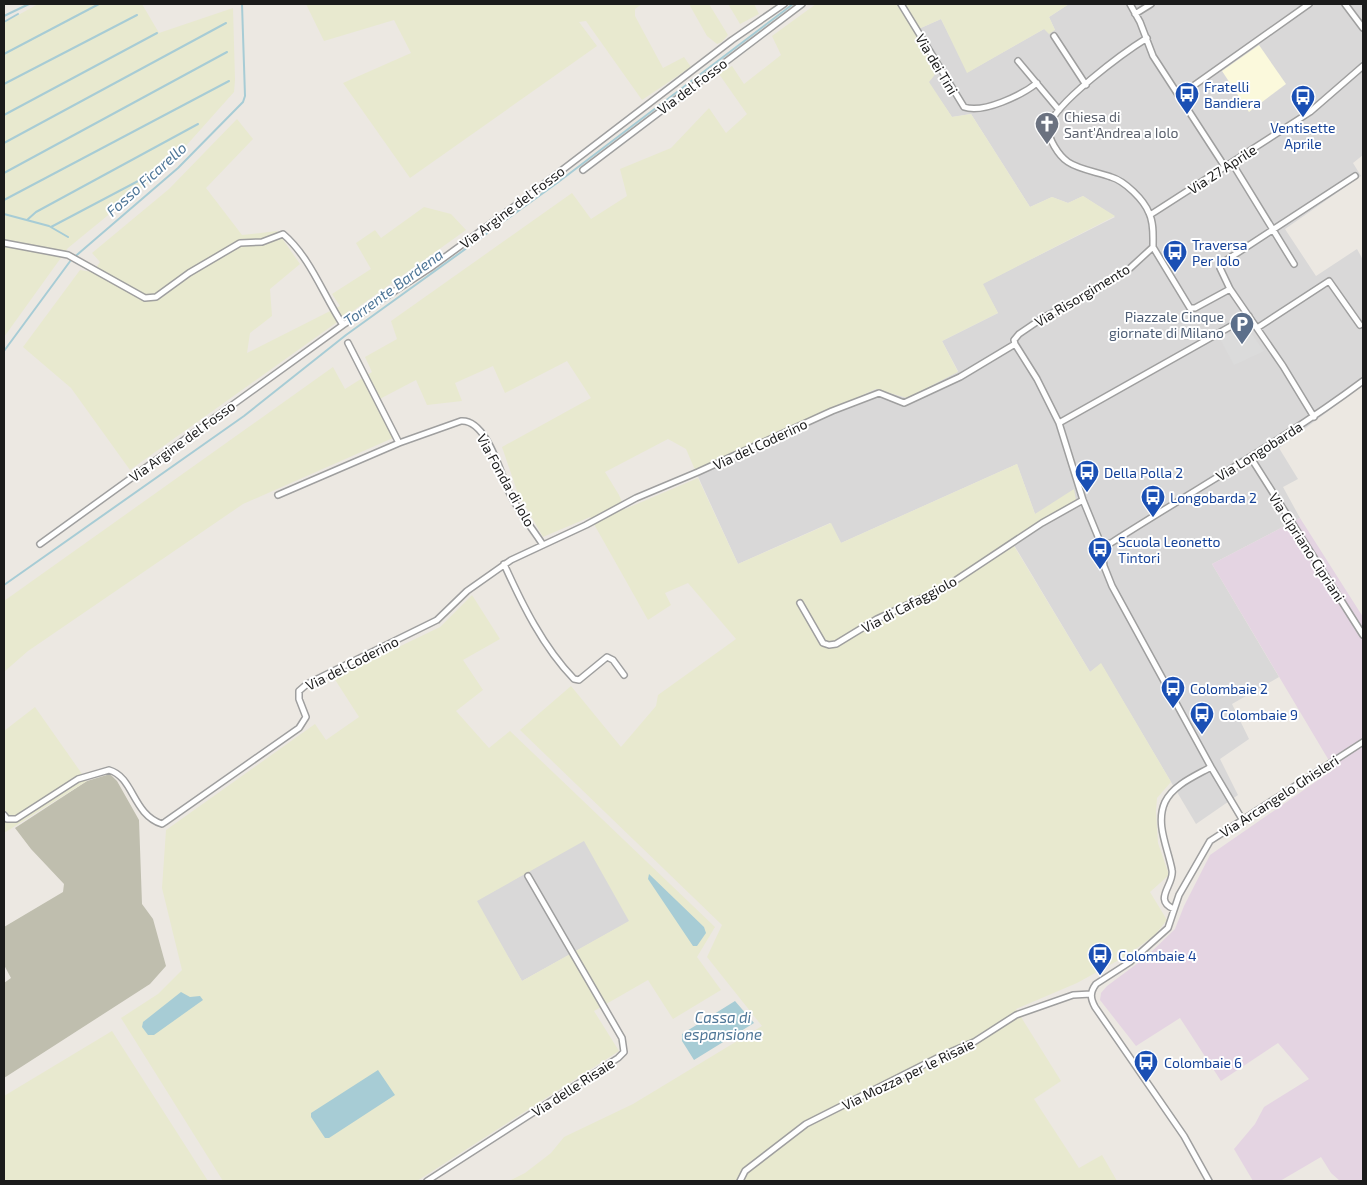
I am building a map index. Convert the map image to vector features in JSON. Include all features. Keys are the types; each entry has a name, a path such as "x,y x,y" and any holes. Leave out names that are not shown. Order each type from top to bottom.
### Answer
{"street":[{"name":"Via Argine del Fosso","path":"40,544 343,325 430,268 515,206 732,40 784,4"},
{"name":"Via del Fosso","path":"583,170 802,4"},
{"name":"Via dei Tini","path":"901,4 964,107 972,109 1005,101 1037,83"},
{"path":"1130,4 1147,38 1153,56 1225,167"},
{"path":"1135,14 1151,4"},
{"path":"1179,96 1309,4"},
{"path":"1345,4 1363,28"},
{"path":"1054,36 1086,85"},
{"path":"1147,38 1112,63 1086,85 1059,110 1048,129 1052,141 1064,158 1071,164 1117,179 1133,193 1150,215 1153,247 1190,308 1195,308 1230,289"},
{"path":"1018,61 1059,110"},
{"name":"Via 27 Aprile","path":"1150,215 1310,112 1363,66"},
{"path":"1232,163 1271,230 1294,264"},
{"path":"1314,417 1230,289 1221,272 1222,264 1355,176"},
{"path":"4,243 68,255 145,298 156,297 189,273 240,243 262,242 283,234 292,242 307,263 343,325"},
{"name":"Via Risorgimento","path":"1015,344 1014,340 1019,334 1121,274 1146,255 1153,247"},
{"path":"1256,328 1329,281 1360,325"},
{"path":"1059,423 1249,316"},
{"path":"348,344 399,443"},
{"path":"1015,344 1037,378 1059,423 1083,500 1101,544 1104,566 1112,586 1211,767 1242,819"},
{"name":"Via del Coderino","path":"4,815 7,819 16,820 78,779 109,770 121,776 146,817 157,822 166,822 299,728 306,717 299,699 299,691 307,684 437,620 467,591 504,564 636,498 832,411 879,394 904,403 960,376 1015,344"},
{"name":"Via Longobarda","path":"1101,544 1111,543 1187,494 1251,458 1314,417 1363,380"},
{"name":"Via Fonda di Iolo","path":"278,495 399,443 461,421 475,425 499,463 512,498 543,546"},
{"name":"Via Cipriano Cipriani","path":"1251,458 1363,635"},
{"name":"Via di Cafaggiolo","path":"800,603 820,640 826,645 836,644 877,619 944,588 1042,523 1083,500"},
{"path":"504,564 516,591 540,634 574,679 580,680 607,657 613,660 624,675"},
{"name":"Via Arcangelo Ghisleri","path":"1091,994 1096,984 1130,962 1163,934 1172,921 1174,909 1189,873 1206,846 1242,819 1363,742"},
{"path":"1174,909 1169,907 1165,901 1164,894 1172,874 1162,834 1162,812 1165,800 1175,788 1211,767"},
{"name":"Via delle Risaie","path":"426,1181 618,1058 624,1052 622,1038 528,876"},
{"path":"1091,994 1095,1007 1184,1136 1209,1181"},
{"name":"Via Mozza per le Risaie","path":"740,1181 745,1171 806,1124 939,1057 974,1042 1016,1016 1057,999 1073,995 1091,994"}],"shaded area":[{"path":"1069,4 1363,4 1363,155 1353,163 1361,176 1285,229 1316,276 1357,249 1363,260 1363,385 1279,448 1298,479 1283,487 1300,518 1212,564 1279,677 1232,704 1249,739 1220,759 1238,795 1196,824 1101,664 1090,672 1014,545 1076,500 1035,514 1017,464 841,543 830,523 738,564 695,470 876,389 907,398 958,371 942,341 998,313 982,284 1115,217 1083,196 1068,203 1052,197 1030,207 971,114 952,117 928,82 937,72 914,31 941,19 968,72 1044,29 1055,30 1049,17"},
{"path":"1259,45 1286,84 1249,112 1222,71"},
{"name":"Piazzale Cinque giornate di Milano","path":"1246,326 1264,351 1234,365 1220,339"},
{"path":"1300,518 1363,617 1363,1181 1340,1181 1331,1173 1321,1157 1280,1181 1253,1181 1234,1149 1255,1124 1264,1107 1309,1079 1278,1043 1221,1081 1180,1018 1136,1046 1100,1000 1101,993 1107,986 1146,957 1175,929 1184,906 1210,855 1334,769 1212,564"},
{"path":"110,774 117,781 139,820 142,904 153,919 166,966 150,984 4,1078 4,983 11,978 4,965 4,927 63,892 64,884 31,849 15,828 87,781"},
{"path":"584,840 630,921 522,981 476,901"}],"green space":[{"path":"38,4 142,4 159,33 233,8 234,92 168,166 68,248 4,337 4,23"},
{"path":"306,4 642,4 635,9 635,16 663,68 684,57 691,67 642,100 586,21 579,22 597,46 410,178 343,83 411,53 394,20 324,41"},
{"path":"689,4 709,4 728,35 722,42 717,44 707,36"},
{"path":"728,4 754,4 759,14 740,24"},
{"path":"816,4 1069,4 1049,17 1055,30 1049,34 1044,29 967,73 941,19 914,31 937,72 929,82 952,117 971,114 1030,207 1052,197 1068,203 1083,196 1115,216 983,284 998,313 942,341 958,372 907,398 876,389 695,470 686,449 668,439 605,472 625,509 698,478 738,564 831,523 841,543 1017,464 1035,514 1074,489 1076,500 1014,546 1090,672 1101,663 1171,782 1157,798 1156,812 1158,843 1169,875 1150,892 1167,920 1155,935 1126,956 1077,983 1016,1009 1061,1081 1034,1099 1079,1168 1102,1155 1117,1181 509,1181 525,1173 551,1153 564,1137 633,1104 762,1026 707,957 722,925 520,730 571,686 621,747 656,706 658,695 736,639 688,583 665,593 671,605 648,620 590,517 543,537 517,491 502,447 591,398 567,361 505,393 493,366 455,383 462,401 427,405 416,380 374,402 393,438 243,504 28,651 4,672 4,601 333,367 345,389 372,372 365,357 397,339 391,321 572,193 591,219 627,196 620,169 671,148 709,108 726,133 747,114 719,74 732,66 744,84 781,55 772,36"},
{"path":"237,119 253,139 206,188 242,235 277,231 300,264 270,289 272,316 250,333 247,353 340,306 332,294 371,269 356,243 375,230 381,238 424,207 451,214 466,230 130,470 71,388 23,347 80,270 93,272 100,262 92,253 169,189"},
{"path":"472,595 500,639 463,660 483,690 456,711 489,748 510,731 715,927 697,957 721,990 673,1019 648,980 594,1011 619,1051 417,1181 223,1181 121,1018 158,994 182,970 162,888 166,830 315,724 326,740 359,717 334,678 440,627","holes":["584,841 629,921 522,981 477,901"]},
{"path":"35,707 87,781 4,833 4,731"},
{"path":"112,1031 208,1181 4,1181 4,1096"}],"water":[{"path":"649,874 704,927 706,933 697,946 693,946 648,879"},
{"path":"181,992 190,997 200,996 203,1000 154,1035 148,1035 142,1027 143,1022"},
{"name":"Cassa di espansione","path":"735,1001 754,1023 694,1060 682,1041 682,1034"},
{"path":"378,1070 395,1095 329,1138 325,1138 311,1117 311,1113"}],"waterway":[{"path":"4,16 29,4"},
{"path":"4,54 99,4"},
{"name":"Fosso Ficarello","path":"4,351 71,260 178,168 243,102 245,96 242,4"},
{"name":"Torrente Bardena","path":"4,585 244,416 346,335 557,183 793,4"},
{"path":"4,22 18,14"},
{"path":"4,84 137,15"},
{"path":"4,143 226,23"},
{"path":"4,115 157,33"},
{"path":"4,173 227,52"},
{"path":"4,200 229,81"},
{"path":"27,220 36,212 198,124"},
{"path":"51,227 140,180"},
{"path":"4,214 49,226 68,237"}],"place":[{"name":"Fratelli Bandiera","path":"1187,115"},
{"name":"Ventisette Aprile","path":"1303,118"},
{"name":"Chiesa di Sant'Andrea a Iolo","path":"1047,145"},
{"name":"Traversa Per Iolo","path":"1175,273"},
{"name":"Piazzale Cinque giornate di Milano","path":"1242,345"},
{"name":"Della Polla 2","path":"1087,493"},
{"name":"Longobarda 2","path":"1153,518"},
{"name":"Scuola Leonetto Tintori","path":"1100,570"},
{"name":"Colombaie 2","path":"1173,709"},
{"name":"Colombaie 9","path":"1202,735"},
{"name":"Colombaie 4","path":"1100,976"},
{"name":"Colombaie 6","path":"1146,1083"}]}
